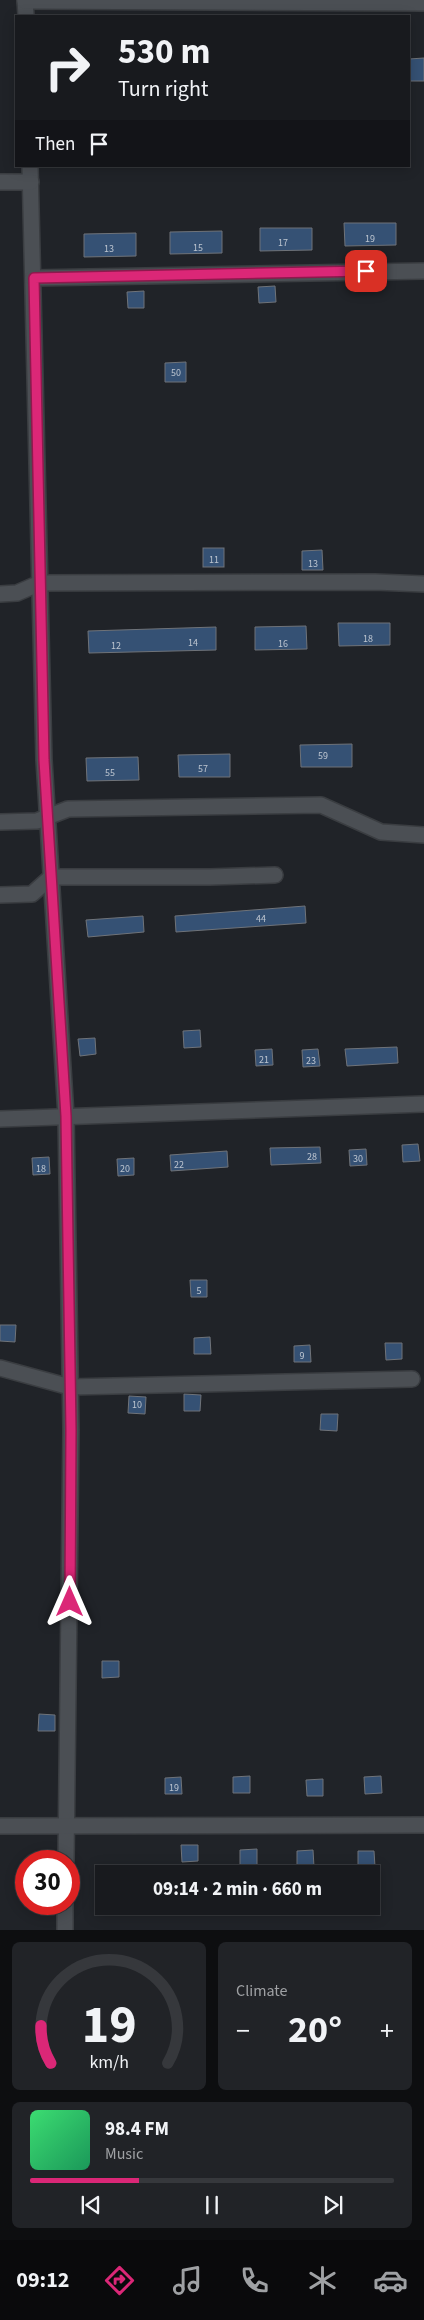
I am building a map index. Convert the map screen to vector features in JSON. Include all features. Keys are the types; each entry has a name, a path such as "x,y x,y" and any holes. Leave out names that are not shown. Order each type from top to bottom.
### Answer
{"street":[{"path":"26,15 25,0 424,2"},
{"path":"30,167 44,760 66,1116 70,1387 70,1659 66,1850"},
{"path":"0,182 31,182"},
{"path":"34,278 424,270"},
{"path":"0,594 18,593 40,583 375,582 424,584"},
{"path":"0,822 37,821 68,809 321,805 381,832 424,835"},
{"path":"0,895 32,894 51,877 210,877 275,874"},
{"path":"0,1119 424,1104"},
{"path":"0,1368 70,1387 412,1379"},
{"path":"0,1826 424,1825"},
{"path":"65,1915 65,1930"}],"building":[{"path":"424,58 424,81 410,81 410,59"},
{"path":"344,223 396,223 396,245 345,246"},
{"path":"260,228 312,228 312,250 260,251"},
{"path":"222,231 222,253 170,254 170,232"},
{"path":"136,233 136,256 84,257 84,234"},
{"path":"275,286 276,302 259,303 258,287"},
{"path":"144,291 144,308 128,308 127,292"},
{"path":"186,362 186,382 165,382 165,363"},
{"path":"203,548 224,548 224,567 203,567"},
{"path":"322,550 323,570 302,570 302,551"},
{"path":"338,623 390,623 390,645 339,646"},
{"path":"306,626 307,649 255,650 255,627"},
{"path":"216,627 216,650 89,653 88,631"},
{"path":"352,744 352,767 301,767 300,745"},
{"path":"230,754 230,777 179,777 178,755"},
{"path":"138,757 139,780 87,781 86,758"},
{"path":"305,906 306,923 176,932 175,916"},
{"path":"143,916 144,932 88,937 86,920"},
{"path":"200,1030 201,1047 184,1048 183,1031"},
{"path":"95,1038 96,1054 80,1056 78,1039"},
{"path":"397,1047 398,1063 347,1066 345,1049"},
{"path":"272,1049 273,1065 256,1066 255,1050"},
{"path":"318,1049 320,1066 303,1067 302,1050"},
{"path":"418,1144 420,1161 403,1162 402,1145"},
{"path":"320,1147 321,1163 271,1165 270,1148"},
{"path":"366,1149 367,1165 350,1166 349,1150"},
{"path":"227,1151 228,1167 171,1171 170,1155"},
{"path":"49,1157 50,1174 33,1175 32,1158"},
{"path":"134,1158 134,1175 118,1176 117,1159"},
{"path":"190,1280 207,1280 207,1297 191,1297"},
{"path":"0,1325 16,1325 15,1342 0,1341"},
{"path":"210,1337 211,1354 194,1354 194,1338"},
{"path":"385,1343 402,1343 402,1359 386,1360"},
{"path":"310,1345 311,1362 294,1362 294,1346"},
{"path":"184,1394 201,1395 200,1411 184,1411"},
{"path":"129,1396 146,1397 145,1414 128,1413"},
{"path":"321,1414 338,1414 337,1431 320,1430"},
{"path":"102,1661 119,1661 119,1677 102,1678"},
{"path":"39,1714 55,1715 55,1731 38,1731"},
{"path":"250,1776 250,1793 233,1793 233,1777"},
{"path":"381,1776 382,1793 365,1794 364,1777"},
{"path":"181,1777 182,1794 165,1794 165,1778"},
{"path":"323,1779 323,1796 307,1796 306,1780"},
{"path":"181,1845 198,1845 198,1861 182,1862"},
{"path":"257,1849 257,1865 240,1865 240,1850"},
{"path":"313,1850 314,1865 297,1865 297,1851"},
{"path":"358,1851 374,1851 375,1865 358,1865"}],"route":[{"path":"70,1602 71,1430 66,1116 44,760 34,278 366,271"}]}
